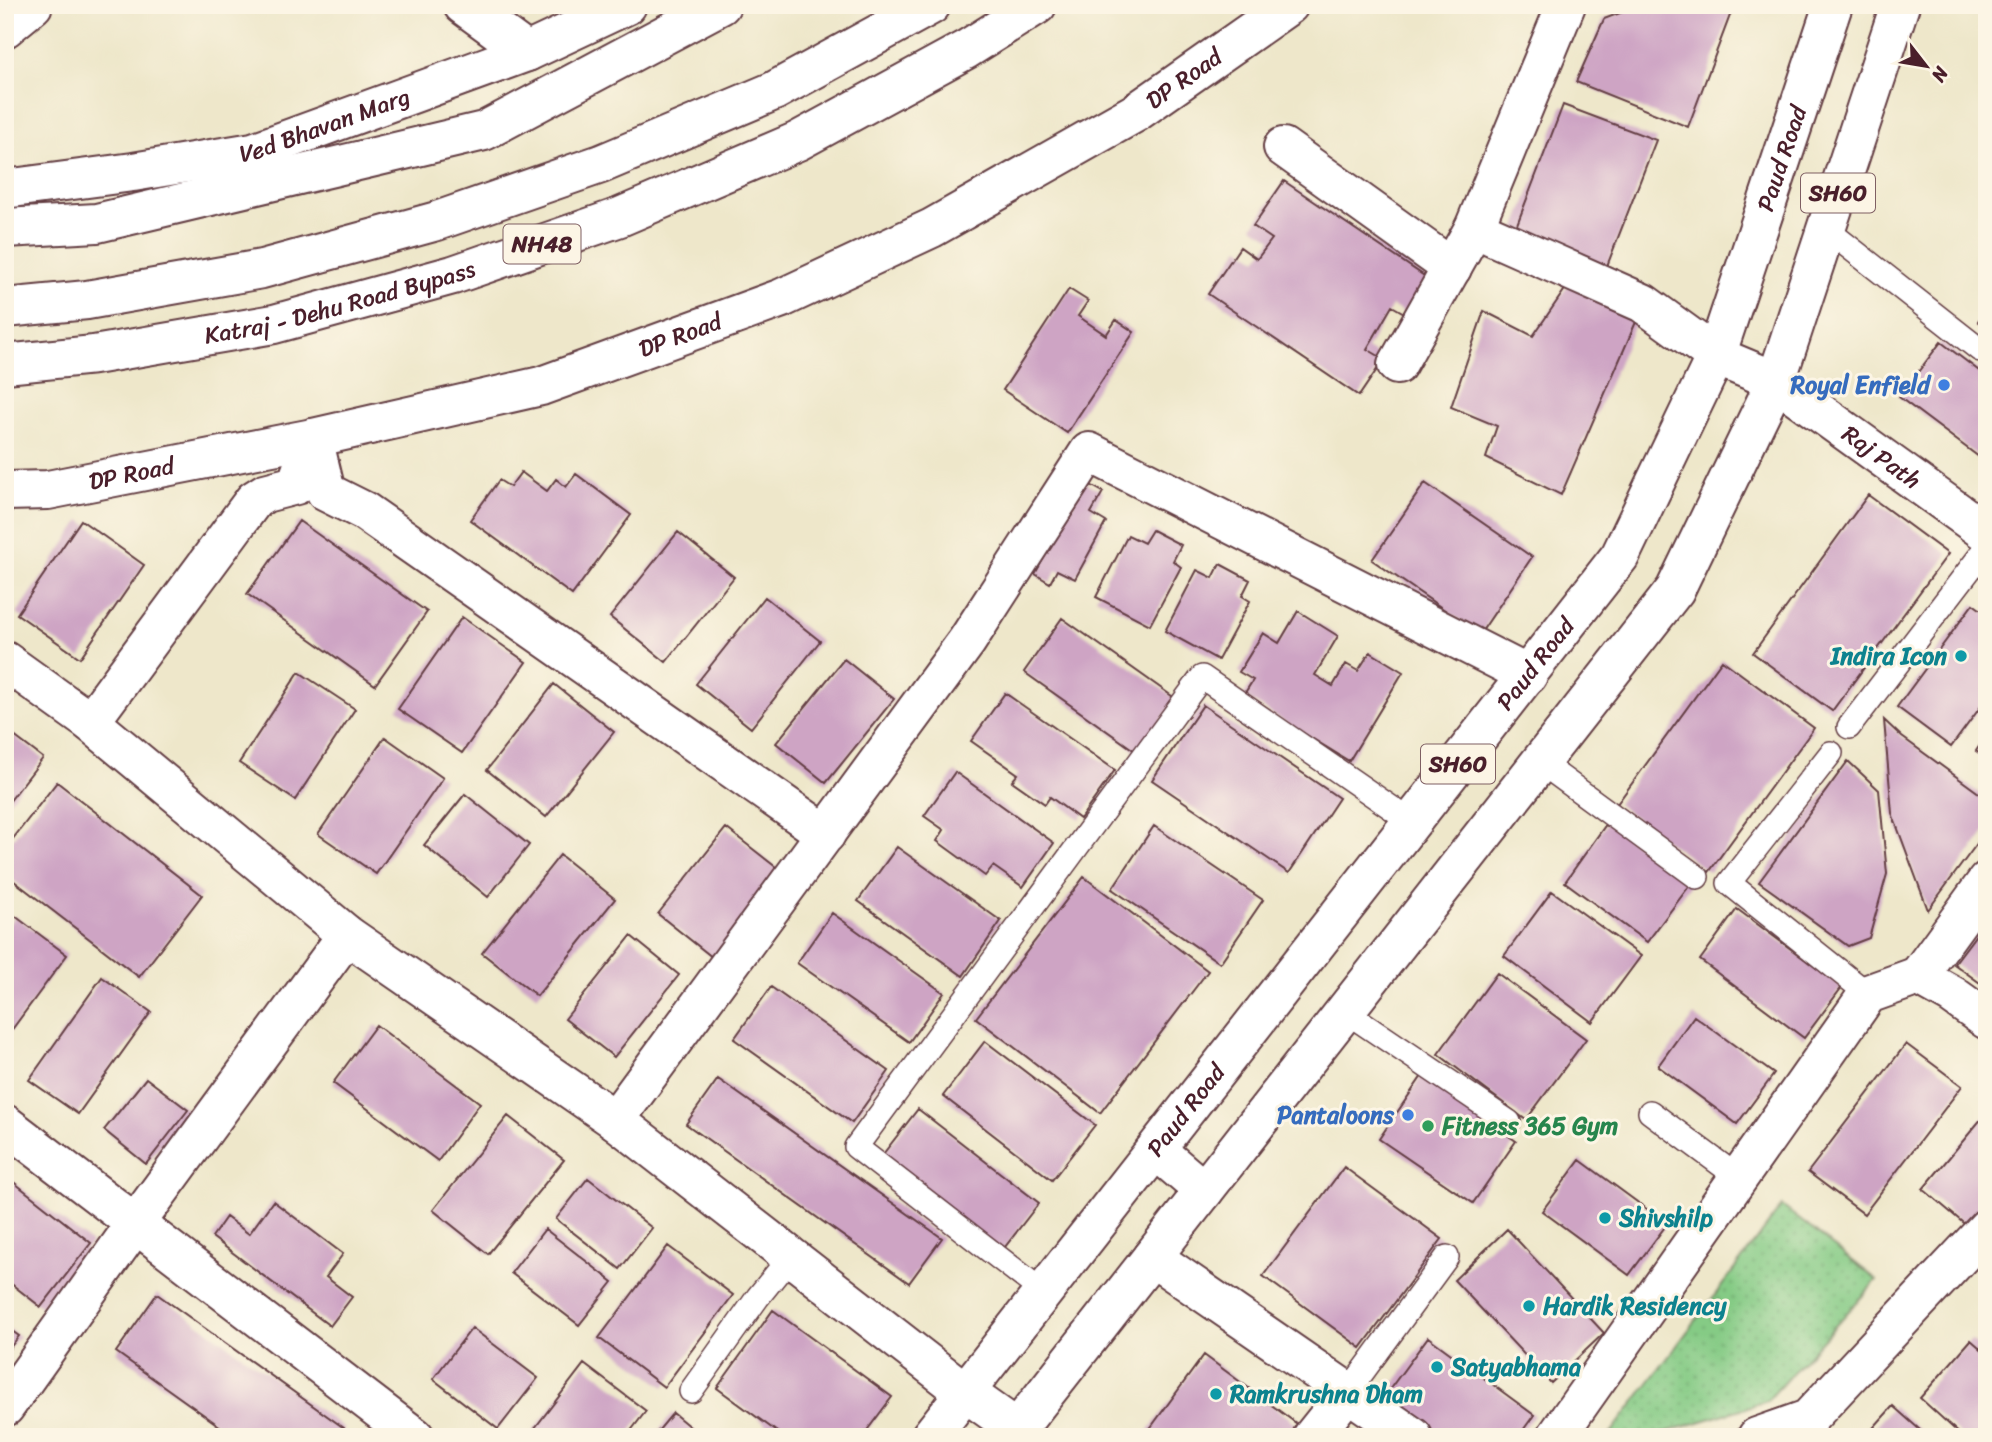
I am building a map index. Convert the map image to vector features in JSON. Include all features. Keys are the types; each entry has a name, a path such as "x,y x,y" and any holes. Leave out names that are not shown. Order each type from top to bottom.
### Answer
{"main road":[{"path":"5,28 33,5"},
{"path":"463,5 527,52"},
{"name":"Ved Bhavan Marg","path":"5,189 253,152 527,52 627,5"},
{"path":"5,228 97,223 484,131 721,5"},
{"name":"Katraj - Dehu Road Bypass","path":"5,308 87,300 262,269 437,221 601,164 774,90 931,5"},
{"name":"Katraj - Dehu Road Bypass","path":"5,365 94,355 274,324 466,270 620,216 798,141 967,50 1037,5"},
{"name":"DP Road","path":"5,491 48,490 313,438 541,386 782,298 932,228 1135,113 1289,5"},
{"path":"1397,365 1475,228 1566,5"},
{"name":"Paud Road","path":"930,1437 1620,556 1716,356 1833,5"},
{"name":"SH60","path":"1014,1433 1675,590 1776,381 1900,5"},
{"path":"1283,147 1452,268"},
{"name":"Raj Path","path":"1475,228 1643,303 1716,356 1776,381 1987,533"},
{"path":"90,722 254,500 265,493 296,485 313,438"},
{"path":"313,438 326,492 364,511 826,834"},
{"path":"615,1120 967,640 1088,452 1528,675"},
{"path":"5,661 90,722 346,935 615,1120 1014,1433"},
{"path":"1556,1437 1868,994 1918,976 1987,881"},
{"path":"5,1407 346,935"},
{"path":"1918,976 1952,995 1987,1020"},
{"path":"5,1124 136,1223 377,1425 415,1437"},
{"path":"1156,1150 1204,1191"},
{"path":"1757,1437 1808,1419 1987,1228"},
{"path":"1152,1257 1413,1437"},
{"path":"1312,1437 1348,1392"}],"lane":[{"path":"1826,229 1979,338"},
{"path":"1849,727 1987,547"},
{"path":"1043,1292 856,1147 1202,677 1412,821"},
{"path":"1831,753 1729,883 1868,994"},
{"path":"1540,762 1697,877"},
{"path":"1345,1011 1509,1122"},
{"path":"1650,1112 1739,1178"},
{"path":"691,1391 790,1256"},
{"path":"1348,1392 1447,1258"}],"green space":[{"path":"1782,1206 1877,1280 1767,1401 1650,1437 1608,1437"}],"building":[{"path":"1641,5 1719,5 1732,10 1688,127 1576,82 1604,19"},
{"path":"1563,105 1656,140 1605,271 1513,235"},
{"path":"1284,181 1436,284 1406,314 1392,306 1367,349 1384,359 1359,396 1208,294 1240,247 1257,259 1272,239 1253,226"},
{"path":"1568,285 1639,315 1561,495 1486,458 1497,426 1451,407 1484,311 1533,336"},
{"path":"1069,289 1088,301 1078,316 1106,335 1116,320 1134,332 1067,433 1003,390"},
{"path":"1987,308 1987,328 1978,321"},
{"path":"1941,342 1987,377 1987,463 1899,397"},
{"path":"521,472 547,491 556,479 566,487 576,474 631,515 572,595 470,520 499,480 510,487"},
{"path":"1085,482 1103,492 1091,513 1106,522 1075,579 1057,570 1050,583 1035,574"},
{"path":"1425,483 1532,557 1480,634 1372,560"},
{"path":"1868,495 1948,554 1832,711 1753,653"},
{"path":"81,520 144,565 80,658 17,614"},
{"path":"299,521 427,612 375,685 247,594"},
{"path":"1152,530 1181,545 1173,561 1181,567 1150,625 1096,597 1128,535 1144,543"},
{"path":"678,532 734,577 666,662 610,617"},
{"path":"1220,564 1250,580 1242,596 1250,601 1218,660 1165,631 1197,570 1213,578"},
{"path":"765,597 820,641 751,728 696,684"},
{"name":"Indira Icon","path":"1973,604 1987,614 1987,698 1951,747 1897,707"},
{"path":"1298,611 1338,636 1315,675 1333,686 1346,664 1358,671 1370,652 1403,672 1349,761 1243,696 1253,680 1239,672 1263,633 1279,643"},
{"path":"462,617 526,662 462,753 398,709"},
{"path":"1062,618 1176,699 1138,753 1024,672"},
{"path":"844,659 894,699 826,783 776,743"},
{"path":"1722,660 1814,728 1709,872 1617,804"},
{"path":"299,672 355,709 295,800 239,763"},
{"path":"554,684 614,732 546,817 487,770"},
{"path":"1005,693 1115,770 1080,819 1050,797 1045,804 1012,781 1018,774 971,741"},
{"path":"1203,705 1339,798 1289,873 1152,780"},
{"path":"1884,720 1902,737 1987,799 1987,830 1928,910 1892,813"},
{"path":"5,729 43,758 5,807"},
{"path":"1987,735 1987,759 1976,751"},
{"path":"385,737 443,778 376,874 318,834"},
{"path":"1848,761 1879,790 1887,874 1869,938 1848,946 1759,882"},
{"path":"955,772 1054,843 1023,887 993,866 985,876 937,841 944,830 924,816"},
{"path":"57,782 202,895 139,977 5,874 5,849"},
{"path":"465,794 529,845 488,897 424,845"},
{"path":"1607,823 1690,885 1647,942 1565,882"},
{"path":"1154,826 1263,900 1220,963 1112,889"},
{"path":"726,828 786,875 717,961 658,914"},
{"path":"897,847 1001,921 963,976 858,901"},
{"path":"560,855 615,899 537,996 482,953"},
{"path":"1084,877 1208,971 1100,1113 976,1018"},
{"path":"1552,891 1641,956 1592,1022 1504,956"},
{"path":"1737,909 1842,987 1804,1038 1700,960"},
{"path":"832,913 944,993 909,1042 797,963"},
{"path":"15,916 67,955 5,1039 5,929"},
{"path":"1987,920 1987,988 1954,964"},
{"path":"631,936 679,975 614,1057 565,1019"},
{"path":"1497,973 1586,1039 1526,1120 1438,1054"},
{"path":"102,977 151,1012 78,1114 29,1080"},
{"path":"771,987 889,1071 852,1123 734,1039"},
{"path":"1694,1016 1774,1074 1737,1124 1658,1066"},
{"path":"376,1025 480,1103 438,1161 333,1083"},
{"path":"985,1041 1095,1125 1052,1180 943,1096"},
{"path":"1906,1044 1962,1086 1864,1214 1808,1172"},
{"path":"1422,1076 1516,1141 1473,1203 1379,1139"},
{"path":"146,1078 188,1110 146,1164 104,1130"},
{"path":"718,1079 942,1238 909,1283 686,1124"},
{"path":"918,1109 1039,1203 1001,1252 880,1158"},
{"path":"1987,1112 1987,1204 1968,1227 1923,1189"},
{"path":"508,1116 564,1160 488,1254 433,1210"},
{"name":"Shivshilp","path":"1580,1160 1667,1224 1629,1275 1542,1211"},
{"path":"1344,1167 1442,1239 1361,1348 1263,1276"},
{"path":"588,1178 652,1228 620,1269 556,1219"},
{"path":"11,1180 91,1243 41,1307 5,1279 5,1188"},
{"path":"273,1201 343,1254 326,1277 352,1297 330,1326 212,1237 226,1217 249,1234"},
{"path":"545,1229 613,1282 579,1325 511,1273"},
{"name":"Hardik Residency","path":"1507,1229 1604,1333 1551,1383 1454,1280"},
{"path":"668,1246 733,1295 664,1387 599,1338"},
{"path":"157,1294 344,1428 338,1437 235,1437 116,1352"},
{"path":"773,1310 892,1397 862,1437 784,1437 717,1388"},
{"path":"5,1326 19,1336 5,1354"},
{"path":"472,1328 538,1378 498,1429 433,1379"},
{"name":"Satyabhama","path":"1428,1337 1534,1415 1518,1437 1437,1437 1384,1397"},
{"path":"1971,1340 1987,1354 1987,1437 1963,1437 1920,1398"},
{"name":"Ramkrushna Dham","path":"1204,1355 1308,1432 1305,1437 1150,1437 1146,1434"},
{"path":"584,1364 646,1411 626,1437 528,1437"},
{"path":"1893,1406 1928,1437 1865,1437"},
{"path":"673,1413 702,1437 653,1437"}],"place":[{"name":"Royal Enfield","path":"1944,385"},
{"name":"Indira Icon","path":"1961,656"},
{"name":"Pantaloons","path":"1408,1115"},
{"name":"Fitness 365 Gym","path":"1428,1126"},
{"name":"Shivshilp","path":"1605,1218"},
{"name":"Hardik Residency","path":"1529,1306"},
{"name":"Satyabhama","path":"1437,1367"},
{"name":"Ramkrushna Dham","path":"1216,1394"}]}
